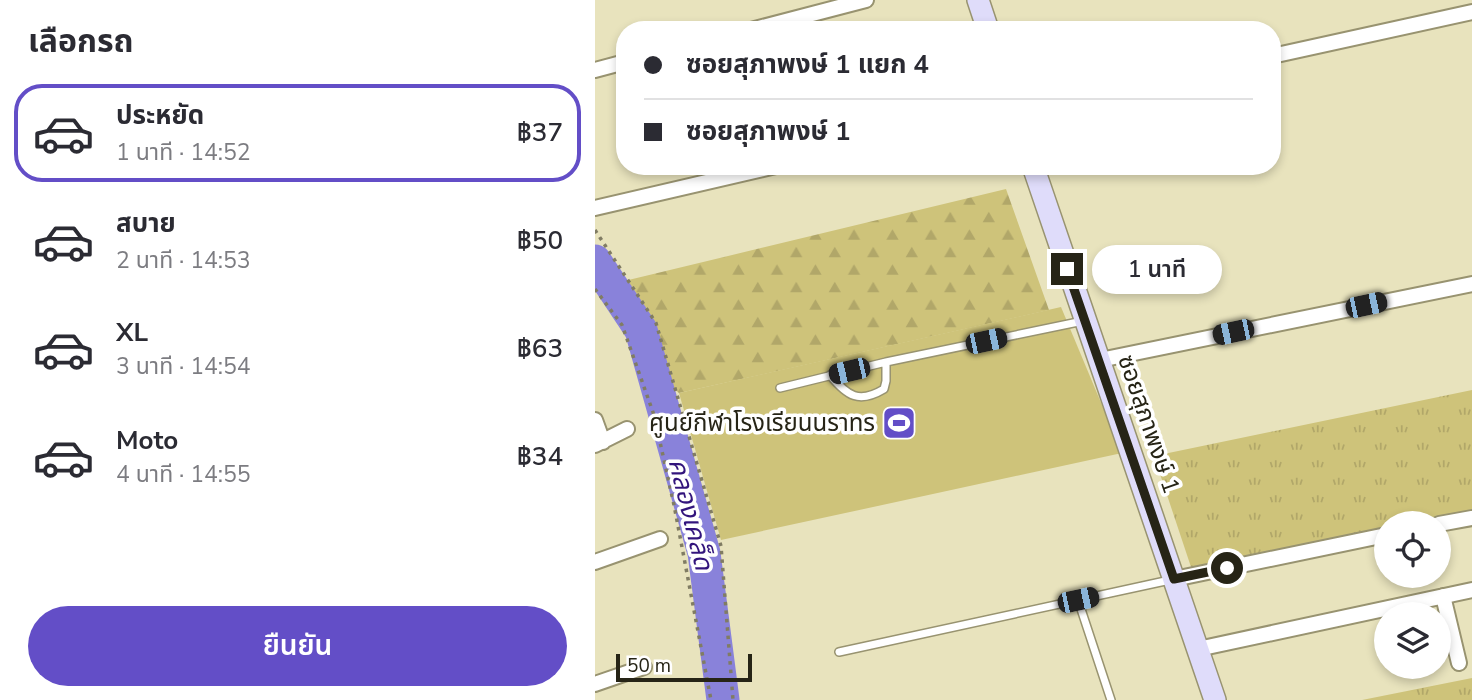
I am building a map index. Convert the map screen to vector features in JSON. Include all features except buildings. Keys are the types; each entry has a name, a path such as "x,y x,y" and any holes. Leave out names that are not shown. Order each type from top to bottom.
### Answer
{"street":[{"path":"786,21 866,0"},
{"path":"978,0 985,21"},
{"path":"1281,54 1472,12"},
{"path":"595,70 616,64"},
{"path":"595,208 737,175"},
{"name":"ซอยสุภาพงษ์ 1","path":"1036,175 1215,700"},
{"path":"1100,360 1472,284"},
{"path":"595,420 599,444 627,429"},
{"path":"1451,522 1472,518"},
{"path":"1174,579 1374,537"},
{"path":"595,562 660,539"},
{"path":"1198,649 1472,590"},
{"path":"1443,596 1459,663"},
{"path":"595,684 643,667"}],"lane":[{"path":"780,388 886,362 1085,320"},
{"path":"830,375 843,390 854,396 873,396 884,389 886,362"},
{"path":"839,652 1174,579"},
{"path":"1078,600 1111,700"}],"path":[{"path":"595,230 656,323 720,546 733,700"},
{"path":"595,289 622,325 654,415 711,700"}],"green space":[{"path":"1006,189 1049,310 679,393 660,378 645,325 616,283"},
{"name":"ศูนย์กีฬาโรงเรียนนราทร","path":"1061,307 1122,453 721,540 679,393"},
{"path":"1472,390 1472,510 1451,514 1451,511 1374,511 1374,529 1191,567 1154,456"},
{"path":"1472,678 1472,700 1362,700"}],"waterway":[{"name":"คลองเคล็ด","path":"595,261 641,330 704,553 723,700"}],"place":[{"name":"ศูนย์กีฬาโรงเรียนนราทร","path":"899,423"}],"route":[{"path":"1067,269 1174,579 1227,568"}]}
